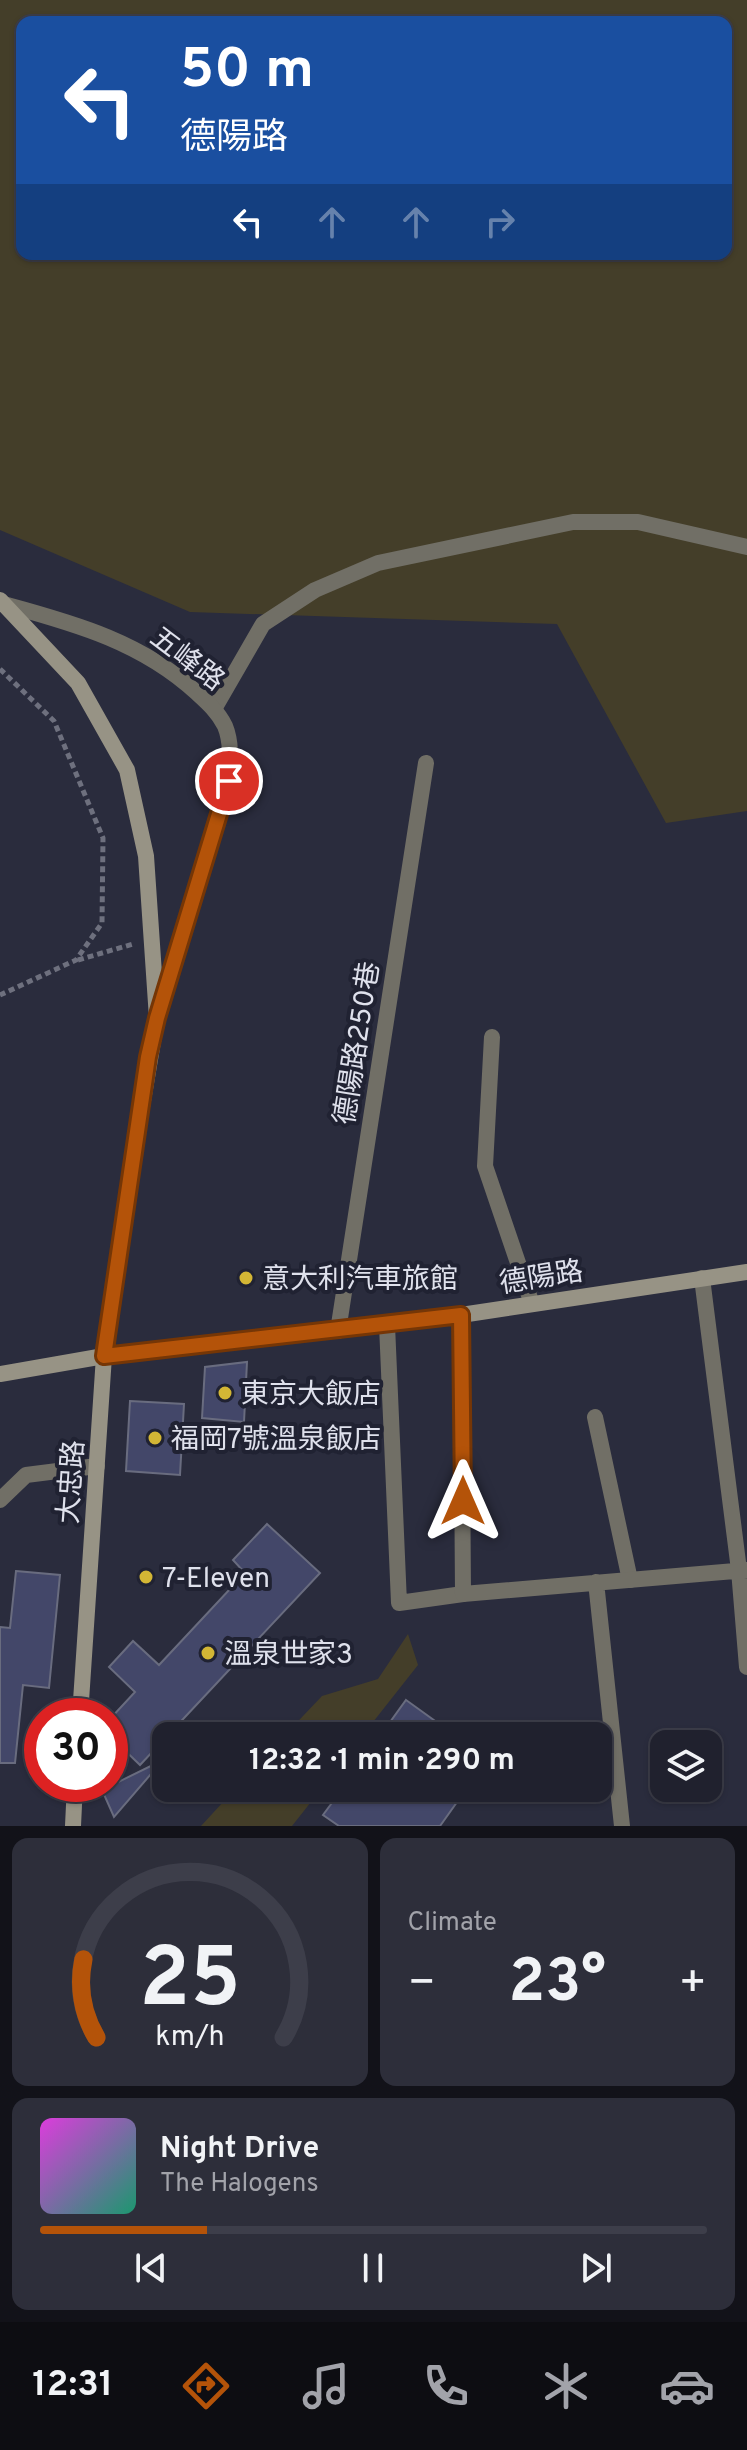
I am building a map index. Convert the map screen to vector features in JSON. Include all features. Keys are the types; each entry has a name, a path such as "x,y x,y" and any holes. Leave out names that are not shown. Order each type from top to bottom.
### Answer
{"street":[{"path":"214,709 263,624 315,590 378,563 573,522 638,522 747,547"},
{"name":"五峰路","path":"4,603 79,625 139,649 183,680 214,709 226,728 231,756 229,781 157,1018 136,1130 104,1356"},
{"name":"五峰路","path":"4,603 78,683 127,770 146,856 157,1018"},
{"name":"德陽路250巷","path":"338,1331 426,763"},
{"path":"492,1037 485,1166 532,1304"},
{"name":"德陽路","path":"104,1356 387,1325 747,1272"},
{"path":"702,1278 743,1570 747,1667"},
{"path":"461,1315 463,1594"},
{"path":"387,1325 399,1603 463,1594 743,1570"},
{"path":"0,1374 104,1356"},
{"name":"大忠路","path":"81,1698 104,1356"},
{"path":"595,1417 630,1580"},
{"path":"0,1500 26,1475 97,1466"},
{"path":"596,1582 622,1826"},
{"path":"73,1826 74,1802"}],"path":[{"path":"0,669 54,721 103,838 102,923 76,960"},
{"path":"0,995 76,960 150,939"}],"shaded area":[{"path":"0,0 747,0 747,811 666,823 557,624 190,612 0,530"},
{"path":"408,1634 418,1665 373,1722 297,1722 322,1696 378,1679"},
{"path":"223,1802 311,1802 292,1826 201,1826"}],"building":[{"name":"東京大飯店","path":"247,1362 244,1422 202,1418 205,1367"},
{"name":"福岡7號溫泉飯店","path":"130,1401 184,1404 180,1475 126,1471"},
{"name":"溫泉世家3","path":"267,1524 320,1573 180,1722 152,1722 152,1752 140,1765 128,1753 128,1700 135,1692 109,1667 133,1641 159,1665 245,1573 233,1560"},
{"path":"16,1571 60,1575 49,1688 23,1685 15,1763 0,1763 0,1627 10,1628"},
{"path":"406,1700 437,1722 390,1722"},
{"path":"152,1765 152,1773 128,1801 128,1777"},
{"path":"107,1802 127,1802 114,1817"},
{"path":"333,1802 457,1802 440,1826 339,1826 323,1815"}],"place":[{"name":"意大利汽車旅館","path":"246,1278"},
{"name":"東京大飯店","path":"225,1393"},
{"name":"福岡7號溫泉飯店","path":"155,1438"},
{"name":"7-Eleven","path":"146,1577"},
{"name":"溫泉世家3","path":"208,1653"}],"route":[{"path":"229,781 148,1057 104,1356 461,1315 463,1501"}]}
